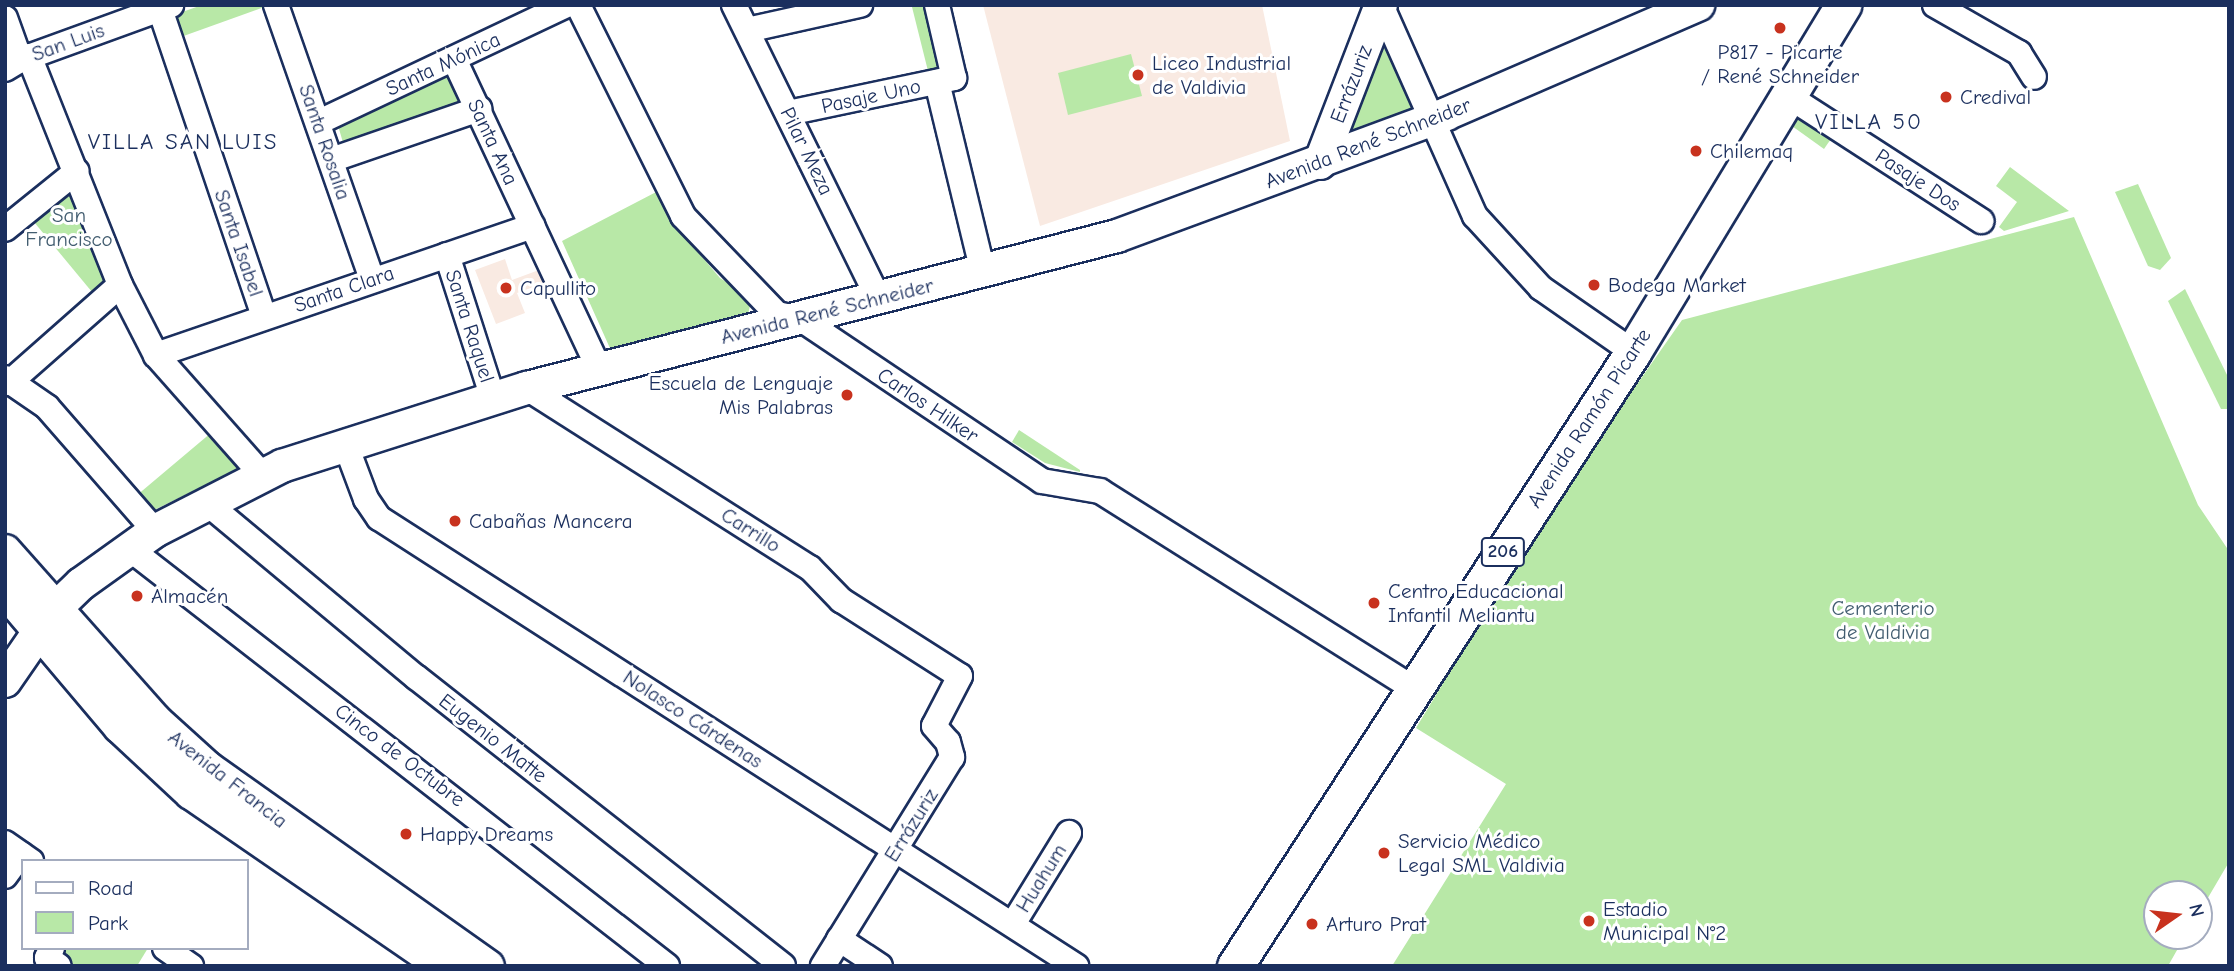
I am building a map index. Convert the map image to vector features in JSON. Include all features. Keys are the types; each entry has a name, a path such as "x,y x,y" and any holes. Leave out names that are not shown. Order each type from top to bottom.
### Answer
{"highway":[{"name":"Avenida Ramón Picarte","path":"1216,966 1400,680 1623,346 1822,5"},
{"name":"Avenida Ramón Picarte","path":"1235,966 1623,346 1843,5"}],"main road":[{"name":"Errázuriz","path":"1320,163 1381,5"},
{"name":"Avenida René Schneider","path":"5,681 46,621 142,540 263,476 345,443 527,388 1117,236 1320,163 1438,117 1698,5"},
{"name":"Avenida Francia","path":"5,551 46,621 120,727 191,793 443,966"},
{"name":"Avenida Francia","path":"5,591 46,621 208,768 488,966"}],"street":[{"name":"Santa Rosalia","path":"276,5 372,279"},
{"name":"Santa Mónica","path":"319,122 567,5"},
{"name":"Carlos Hilker","path":"578,5 683,216 777,314 802,319 1042,481 1100,491 1400,680"},
{"name":"Pilar Meza","path":"734,5 878,298"},
{"path":"747,30 860,5"},
{"path":"937,5 945,80 983,272"},
{"path":"1381,5 1438,117 1475,216 1502,250 1573,314 1623,346"},
{"path":"1934,5 2019,53 2034,76"},
{"name":"San Luis","path":"18,62 157,8"},
{"name":"Santa Isabel","path":"157,8 264,317"},
{"path":"5,18 18,62 77,171 120,285 156,355 263,476"},
{"name":"Santa Ana","path":"454,59 599,369"},
{"name":"Pasaje Uno","path":"788,113 945,80"},
{"name":"Pasaje Dos","path":"1785,94 1981,221"},
{"path":"331,160 479,109"},
{"path":"5,229 77,171"},
{"name":"Santa Clara","path":"156,355 532,226"},
{"name":"Santa Raquel","path":"447,255 493,398"},
{"path":"7,381 120,285"},
{"name":"Cinco de Octubre","path":"7,381 47,407 142,540 667,966"},
{"name":"Carrillo","path":"527,388 810,568 841,600 960,676 959,685"},
{"name":"Nolasco Cárdenas","path":"345,443 366,499 379,518 1076,966"},
{"name":"Eugenio Matte","path":"208,504 416,677 783,966"},
{"name":"Errázuriz","path":"823,966 952,757 948,742 934,726 959,685"},
{"name":"Huahum","path":"1013,924 1069,833"},
{"path":"5,876 19,853"},
{"path":"839,939 880,966"},
{"path":"51,950 47,958 59,966"},
{"path":"167,950 191,966"}],"shaded area":[{"name":"Liceo Industrial de Valdivia","path":"983,5 1262,5 1290,141 1040,226"},
{"name":"Capullito","path":"505,259 512,280 539,270 544,283 517,293 525,313 496,324 475,270"}],"green space":[{"path":"202,5 267,6 178,38 171,16"},
{"path":"934,5 951,74 930,79 912,7"},
{"path":"1382,42 1394,47 1421,114 1341,141"},
{"path":"1131,54 1142,96 1068,115 1058,73"},
{"path":"450,69 465,105 344,146 337,122"},
{"path":"1792,111 1833,136 1824,149 1785,121"},
{"path":"2010,167 2069,211 2004,231 1999,227 2017,202 1996,186"},
{"path":"2138,184 2171,258 2160,270 2148,266 2115,192"},
{"name":"San Francisco","path":"76,188 115,282 97,298 34,222"},
{"path":"660,190 686,238 720,278 752,298 746,322 613,355 562,241"},
{"name":"Cementerio de Valdivia","path":"2074,217 2198,505 2229,551 2229,862 2213,889 2213,880 2143,880 2143,950 2177,950 2168,966 1392,966 1506,784 1416,728 1541,521 1682,320"},
{"path":"2185,289 2229,379 2229,409 2221,409 2168,301"},
{"path":"1019,430 1080,472 1045,463 1012,442"},
{"path":"212,432 243,467 150,512 136,496"},
{"path":"61,950 147,950 137,966 69,966"}],"place":[{"name":"P817 - Picarte / René Schneider","path":"1780,28"},
{"name":"Liceo Industrial de Valdivia","path":"1138,75"},
{"name":"Credival","path":"1946,97"},
{"name":"Chilemaq","path":"1696,151"},
{"name":"Bodega Market","path":"1594,285"},
{"name":"Capullito","path":"506,288"},
{"name":"Escuela de Lenguaje Mis Palabras","path":"847,395"},
{"name":"Cabañas Mancera","path":"455,521"},
{"name":"Almacén","path":"137,596"},
{"name":"Centro Educacional Infantil Meliantu","path":"1374,603"},
{"name":"Happy Dreams","path":"406,834"},
{"name":"Servicio Médico Legal SML Valdivia","path":"1384,853"},
{"name":"Estadio Municipal N°2","path":"1589,921"},
{"name":"Arturo Prat","path":"1312,924"}],"district":[{"name":"VILLA 50","path":"1869,122"},
{"name":"VILLA SAN LUIS","path":"183,142"}]}
